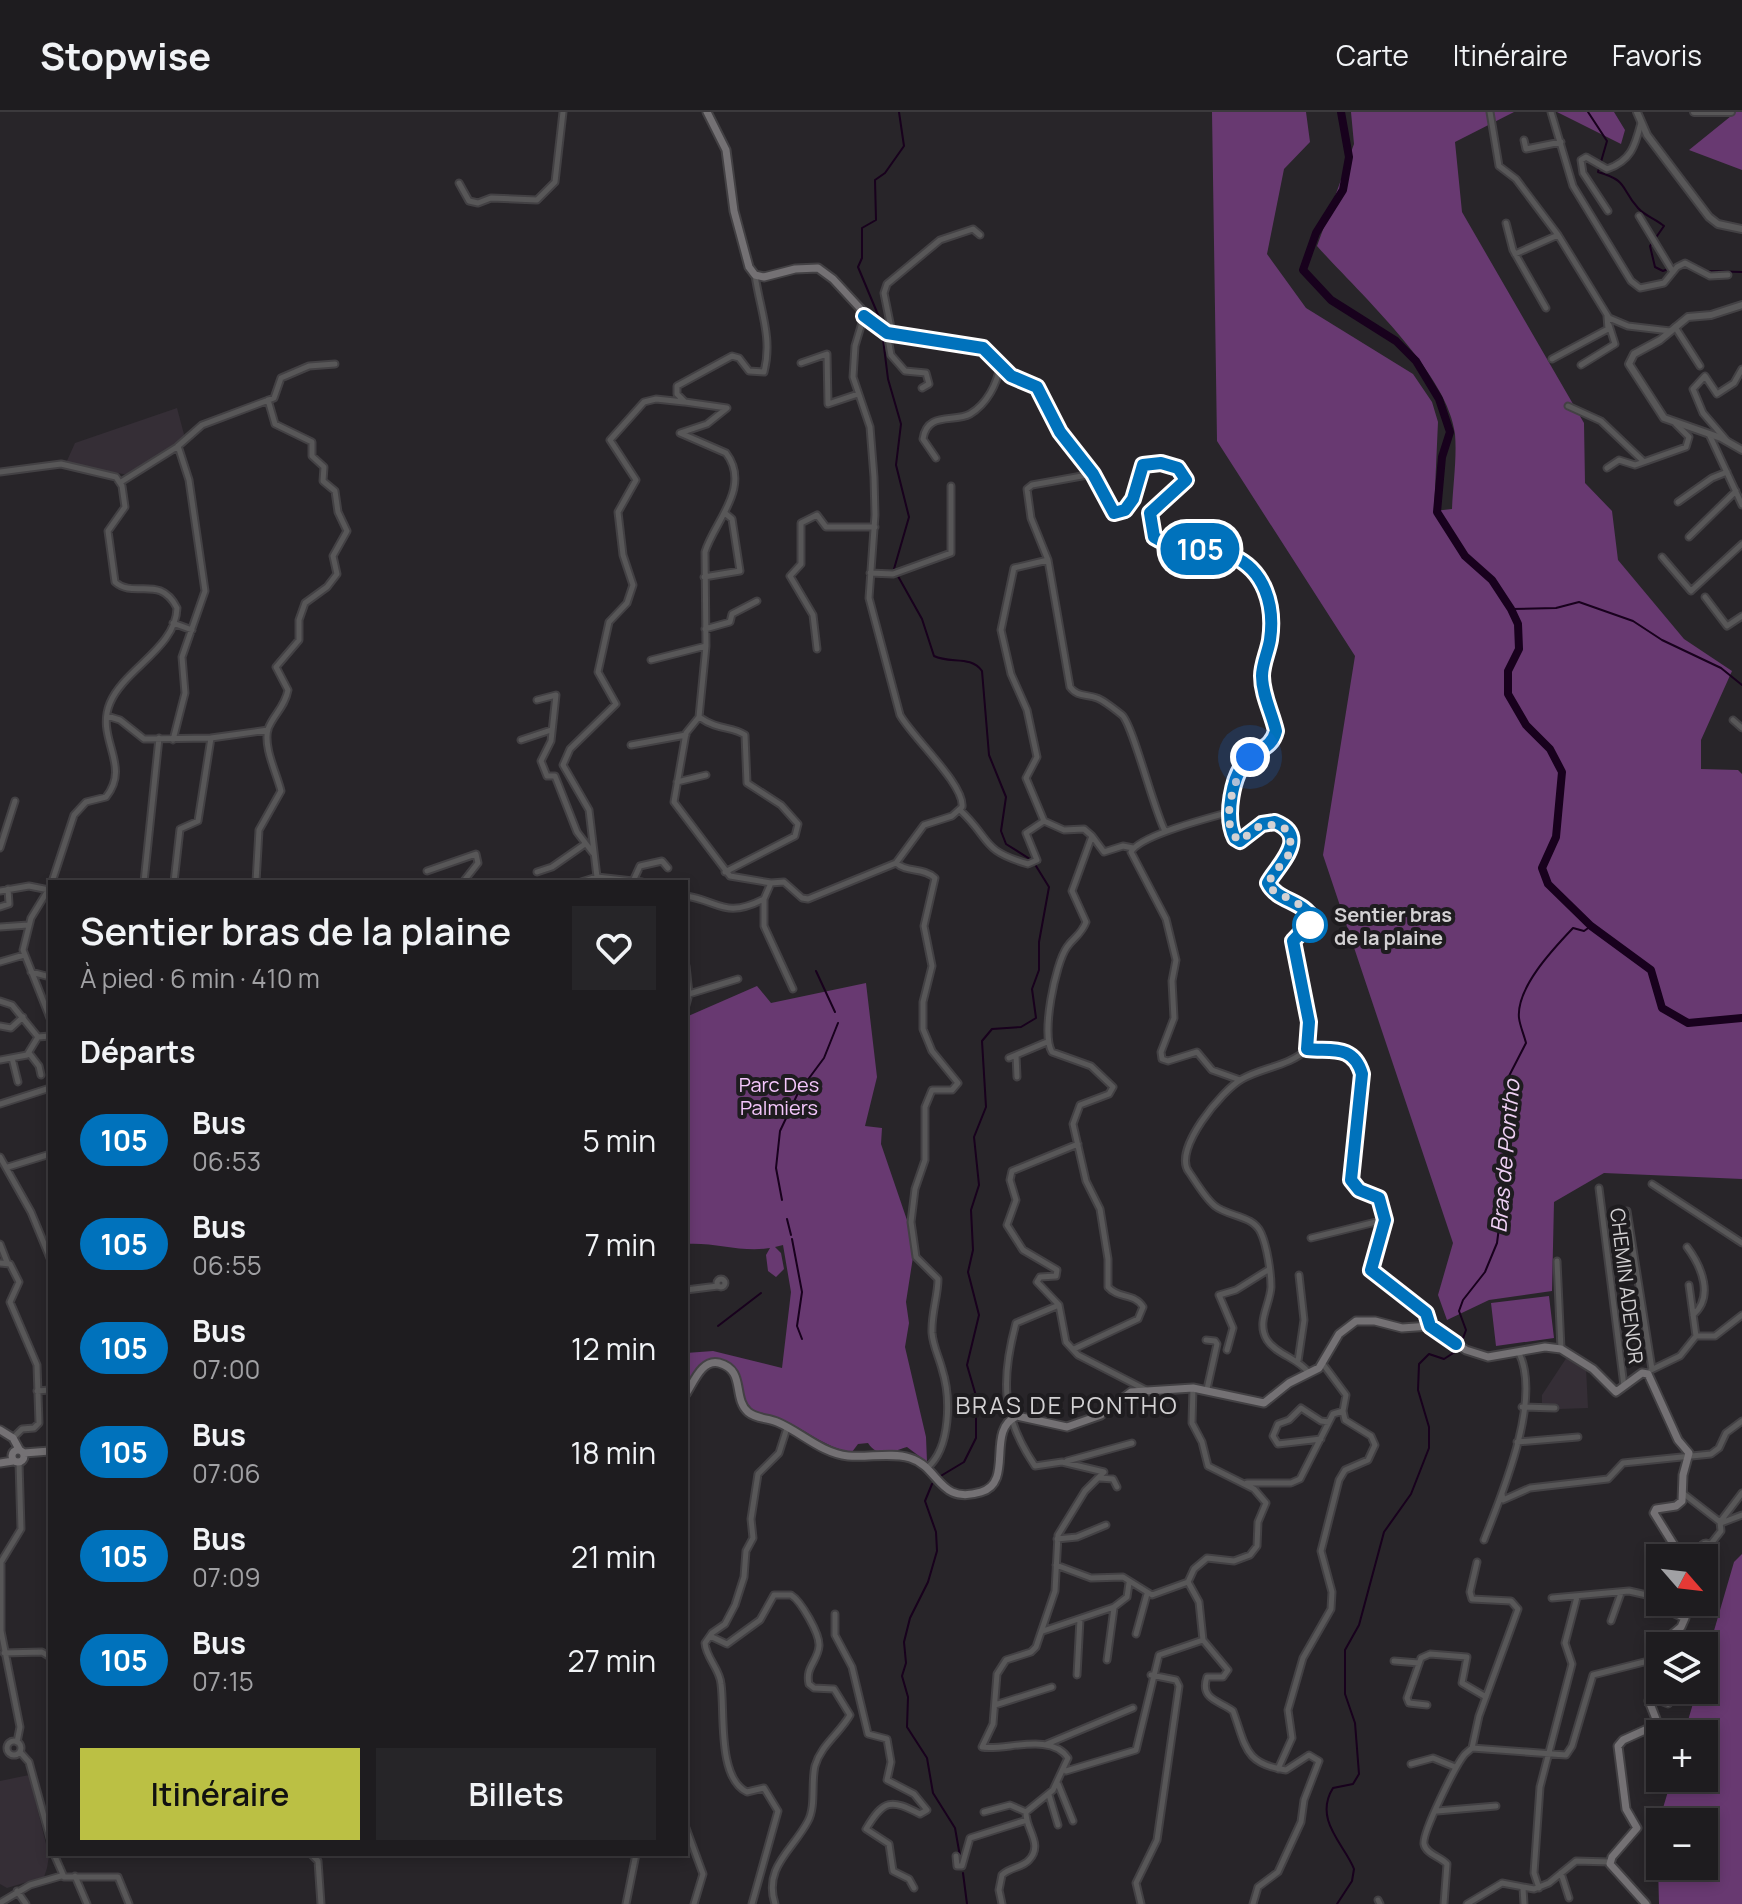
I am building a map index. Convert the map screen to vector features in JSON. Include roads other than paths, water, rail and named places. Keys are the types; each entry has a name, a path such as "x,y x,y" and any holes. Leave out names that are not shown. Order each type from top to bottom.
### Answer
{"main road":[{"path":"707,112 726,150 734,211 749,267 755,275 764,277 795,269 818,268 833,279 864,316 890,333 974,345 990,353 1011,376 1037,387 1060,432 1093,474 1110,509 1118,513 1125,510 1133,499 1143,465 1161,463 1178,468 1186,480 1181,488 1150,513 1154,537 1175,546 1217,550 1235,557 1253,569 1263,583 1271,638 1262,677 1276,731 1269,746 1244,764 1229,822 1238,840 1262,824 1275,822 1287,831 1290,843 1287,860 1268,883 1276,894 1306,908 1313,920 1293,941 1309,1022 1307,1049 1333,1047 1359,1065 1361,1087 1351,1180 1359,1190 1379,1198 1385,1220 1371,1270 1426,1313 1430,1326 1466,1350 1488,1357 1545,1347 1561,1349 1593,1369 1614,1391 1620,1392 1638,1374 1650,1372 1678,1440 1689,1456 1683,1475 1684,1494 1676,1506 1659,1507 1654,1513 1673,1544"},
{"path":"688,1391 709,1364 727,1366 736,1376 747,1411 837,1453 906,1457 926,1469 941,1486 955,1494 987,1490 997,1473 1001,1431 1012,1418 1023,1415 1057,1426 1080,1425 1101,1415 1124,1396 1146,1390 1207,1389 1261,1404 1323,1364 1339,1334 1356,1321 1375,1321 1402,1328 1430,1326"},
{"path":"0,1430 16,1454 48,1451"},
{"path":"1675,1632 1685,1618 1681,1616"},
{"path":"1646,1904 1610,1862 1637,1828 1626,1809 1618,1746 1623,1740 1654,1726 1656,1719 1650,1704"}],"street":[{"path":"459,183 469,201 478,203 491,198 537,200 555,182 563,112"},
{"path":"1490,112 1499,166 1516,179 1558,235 1606,315 1615,344 1581,365"},
{"path":"1551,112 1573,186 1631,281 1640,288 1656,286 1664,283 1685,263 1710,276 1728,275"},
{"path":"1637,112 1641,123 1709,217 1718,224 1742,229"},
{"path":"1694,112 1731,112"},
{"path":"1608,211 1583,173 1581,160 1586,157 1607,169 1624,161 1631,154 1641,123"},
{"path":"1524,140 1526,149 1561,142"},
{"path":"1639,216 1673,272"},
{"path":"1506,223 1515,254 1546,308"},
{"path":"922,388 929,384 925,371 905,371 891,355 884,293 887,284 940,240 973,229 980,235"},
{"path":"1515,254 1558,235"},
{"path":"685,402 677,394 682,381 732,356 739,358 749,371 764,372 769,328 760,308 755,275"},
{"path":"1742,305 1711,315 1688,317 1634,354 1629,364 1659,414 1676,424 1727,441 1742,450"},
{"path":"1606,315 1628,326 1673,329"},
{"path":"597,877 586,801 563,768 565,756 616,704 598,672 609,622 627,603 633,585 623,555 618,512 636,480 611,445 611,437 644,402 656,399 727,408 707,424 680,433 729,457 734,475 726,514 709,538 704,577 706,646 699,717 686,735 676,806 725,872 736,880 784,882 808,899 896,863 924,825 960,810 963,802 957,788 909,732 900,715 869,600 875,527 870,427 853,377 855,346 864,316"},
{"path":"1552,359 1606,330 1609,324"},
{"path":"1673,329 1700,366"},
{"path":"801,363 827,354 828,404 858,394"},
{"path":"121,482 217,417 274,398 281,378 309,366 335,364"},
{"path":"936,458 923,439 925,430 940,418 971,413 995,386 1000,366"},
{"path":"1727,441 1703,413 1693,389 1705,376 1717,394 1734,383 1742,369"},
{"path":"256,880 259,830 281,791 268,743 268,730 282,710 288,690 276,667 299,640 299,620 305,603 327,587 337,574 333,556 347,534 338,512 337,494 323,481 324,467 312,456 309,439 275,424 268,400"},
{"path":"1568,406 1601,421 1644,461"},
{"path":"1607,468 1619,460 1635,465 1688,445 1689,437 1676,424"},
{"path":"1709,434 1742,505"},
{"path":"173,740 185,693 182,657 205,591 204,567 189,480 178,446"},
{"path":"0,472 61,464 106,473 121,482 125,507 108,531 115,582 129,588 154,588 168,595 177,608 173,623 111,698 105,737 116,758 112,788 106,797 86,802 74,815 53,880"},
{"path":"1678,502 1712,478 1727,472"},
{"path":"1093,474 1032,485 1027,489 1031,518 1048,560 1070,687 1073,692 1097,698 1123,716 1134,734 1141,772 1165,831"},
{"path":"870,573 895,573 953,551 951,486"},
{"path":"1689,537 1736,491"},
{"path":"704,577 740,571 732,519 726,514"},
{"path":"817,649 813,615 790,576 801,564 801,523 817,515 826,527 875,527"},
{"path":"1662,557 1691,591 1742,544"},
{"path":"1048,560 1014,568 1001,630 1011,674 1027,710 1037,757 1026,778 1044,821 1064,830 1084,829 1104,852 1123,846 1133,848 1165,831 1230,812"},
{"path":"1705,597 1727,626 1742,616"},
{"path":"705,629 730,622 732,614 757,601"},
{"path":"173,623 192,630"},
{"path":"651,660 706,646"},
{"path":"537,700 556,695 551,741 541,761 543,771 547,776 555,776 585,844 594,854"},
{"path":"107,716 120,720 144,739 211,738 268,730"},
{"path":"699,717 715,728 736,729 745,735 747,783 781,805 798,824 795,836 725,872"},
{"path":"1733,720 1742,728"},
{"path":"521,740 551,730"},
{"path":"631,745 686,735"},
{"path":"144,880 159,738"},
{"path":"174,880 180,829 198,821 211,738"},
{"path":"677,782 706,775"},
{"path":"559,784 570,778"},
{"path":"0,848 15,801"},
{"path":"960,810 977,826 995,853 1028,864 1037,860 1026,833 1044,821"},
{"path":"1074,1349 1138,1319 1143,1307 1136,1299 1115,1293 1108,1287 1108,1259 1100,1209 1086,1181 1073,1124 1076,1111 1085,1101 1109,1094 1113,1087 1091,1066 1052,1052 1047,1042 1052,994 1063,955 1080,935 1086,922 1072,891 1092,836"},
{"path":"537,872 552,867 585,844"},
{"path":"1133,848 1131,852 1166,919 1176,960 1171,994 1174,1018 1161,1052 1162,1059 1168,1061 1197,1052 1212,1070 1240,1080"},
{"path":"427,871 476,854 478,863 465,880"},
{"path":"587,880 597,877 634,879 640,866 662,861 668,868"},
{"path":"896,863 935,878 925,916 924,937 932,966 923,1002 923,1029 932,1051 958,1083 952,1090 932,1090 926,1101 925,1160 915,1189 911,1222 916,1257 938,1279 932,1312 932,1336 944,1373 946,1398 942,1450 926,1469"},
{"path":"771,883 764,899 764,926 793,989"},
{"path":"0,891 29,886 48,890"},
{"path":"0,907 9,904 8,889"},
{"path":"48,893 28,925 24,955 48,1013"},
{"path":"688,897 713,907 730,909 764,899"},
{"path":"0,927 28,925"},
{"path":"0,962 24,955"},
{"path":"30,972 48,976"},
{"path":"689,994 738,979"},
{"path":"688,985 688,998"},
{"path":"0,1001 10,1003 38,1037"},
{"path":"0,1026 11,1028 23,1017"},
{"path":"38,1037 48,1036"},
{"path":"0,1060 29,1053 38,1037"},
{"path":"1009,1058 1047,1042"},
{"path":"1307,1049 1299,1057 1240,1080 1213,1106 1189,1142 1184,1159 1188,1171 1213,1204 1257,1228 1271,1288 1263,1311 1265,1337 1309,1373"},
{"path":"29,1053 39,1066 41,1075"},
{"path":"1016,1055 1017,1077"},
{"path":"12,1058 18,1082"},
{"path":"0,1103 48,1089"},
{"path":"1078,1144 1014,1169 1010,1177 1016,1200 1007,1225 1023,1250 1057,1270 1056,1276 1037,1280 1059,1305 1065,1337 1074,1349 1080,1356 1146,1390"},
{"path":"8,1167 47,1155"},
{"path":"0,1157 46,1242"},
{"path":"1652,1184 1742,1243"},
{"name":"CHEMIN ADENOR","path":"1599,1188 1625,1387"},
{"path":"1627,1211 1650,1372 1680,1356 1696,1336 1689,1285"},
{"path":"1311,1238 1385,1220"},
{"path":"0,1244 4,1262 19,1282 10,1302 37,1365 39,1423 34,1428 22,1429 16,1454 21,1529 1,1562 4,1653 20,1727 17,1742 20,1752 29,1762 48,1829"},
{"path":"1687,1247 1698,1266 1706,1295 1703,1305 1693,1315"},
{"path":"1557,1261 1561,1349"},
{"path":"1227,1350 1233,1328 1219,1295 1236,1290 1268,1270"},
{"path":"1298,1361 1304,1320 1299,1275"},
{"path":"688,1290 718,1286"},
{"path":"1059,1305 1016,1323 1004,1380 1012,1418 1035,1466 1132,1443"},
{"path":"1696,1336 1715,1336 1742,1315"},
{"path":"1206,1340 1217,1344 1207,1389"},
{"path":"1484,1540 1517,1442 1526,1373 1519,1353"},
{"path":"1323,1364 1346,1395 1343,1412 1326,1429"},
{"path":"1056,1565 1091,1578 1120,1576 1147,1594 1158,1594 1188,1582 1194,1569 1207,1558 1240,1560 1257,1546 1258,1522 1266,1500 1245,1483 1214,1471 1205,1462 1202,1442 1192,1423 1193,1388"},
{"path":"37,1391 48,1390"},
{"path":"1522,1407 1555,1408"},
{"path":"1321,1439 1278,1444 1273,1436 1278,1424 1289,1420 1299,1409 1329,1422"},
{"path":"1245,1483 1296,1481 1303,1476 1335,1411 1343,1412"},
{"path":"1278,1769 1292,1738 1288,1710 1303,1658 1331,1609 1321,1543 1337,1498 1339,1480 1345,1470 1368,1460 1375,1445 1371,1436 1350,1424 1343,1412"},
{"path":"1502,1494 1503,1500 1539,1486 1596,1482 1613,1477 1621,1463 1714,1453 1726,1433 1742,1421"},
{"path":"752,1904 778,1811 764,1788 747,1792 740,1789 727,1760 720,1707 721,1680 705,1648 710,1636 725,1624 735,1605 744,1577 745,1554 753,1538 751,1519 758,1474 779,1453 787,1428"},
{"path":"1517,1442 1578,1437"},
{"path":"1062,1462 1104,1472 1085,1491 1057,1539 1055,1591 1033,1651 1015,1655 1002,1663 997,1674 993,1724 982,1747 1046,1744 1133,1708"},
{"path":"1100,1478 1113,1479 1117,1487"},
{"path":"1711,1544 1721,1531 1720,1523 1742,1493"},
{"path":"1684,1494 1720,1523"},
{"path":"1720,1523 1742,1515"},
{"path":"1057,1539 1077,1537 1106,1525"},
{"path":"1444,1904 1447,1864 1428,1850 1424,1843 1427,1824 1455,1767 1472,1748 1486,1697 1518,1609 1511,1601 1472,1599 1470,1592 1477,1562"},
{"path":"1041,1632 1114,1607 1127,1597 1129,1582"},
{"path":"1188,1582 1199,1602 1203,1640 1228,1670 1223,1677 1207,1677 1208,1695 1233,1711 1251,1757 1266,1767 1278,1769 1290,1769 1309,1755 1319,1761 1306,1791 1297,1833 1277,1876 1258,1887 1253,1904"},
{"path":"1611,1621 1621,1593"},
{"path":"1552,1598 1621,1593 1646,1596"},
{"path":"1136,1634 1147,1594"},
{"path":"710,1636 727,1644 760,1620 774,1595 791,1595 803,1605 819,1640 818,1650 808,1670 809,1684 814,1688 834,1689 850,1715"},
{"path":"1539,1888 1534,1873 1539,1792 1572,1664 1565,1643 1577,1597"},
{"path":"1107,1660 1114,1607"},
{"path":"835,1614 835,1635 852,1667 868,1734 887,1739 891,1762 887,1780 914,1794 927,1810 920,1814 898,1802 891,1802 877,1812 866,1829 889,1844 893,1871 909,1879 914,1888"},
{"path":"1077,1675 1080,1619"},
{"path":"1065,1771 1136,1750 1151,1675 1161,1653 1203,1640"},
{"path":"4,1653 42,1652 48,1656"},
{"path":"1427,1705 1407,1702 1419,1663 1430,1654 1467,1657 1462,1683 1486,1697"},
{"path":"1394,1661 1419,1663"},
{"path":"1472,1748 1562,1756 1571,1750 1593,1675 1646,1662"},
{"path":"1141,1904 1136,1883 1157,1840 1179,1686 1176,1680 1151,1675"},
{"path":"995,1705 1052,1687"},
{"path":"775,1904 772,1881 778,1863 810,1818 817,1761 833,1734 850,1715 862,1711"},
{"path":"17,1742 11,1742 4,1748 12,1755 20,1752"},
{"path":"1026,1812 1049,1795 1065,1771 1067,1754 1046,1744"},
{"path":"1411,1764 1433,1758 1455,1767"},
{"path":"1058,1783 1073,1821"},
{"path":"1049,1795 1058,1825"},
{"path":"984,1812 1010,1805 1026,1812"},
{"path":"1436,1811 1496,1806"},
{"path":"1002,1904 999,1890 1002,1875 1024,1864 1034,1853 1036,1843 1026,1812"},
{"path":"956,1856 957,1866 962,1866 970,1838 1027,1820"},
{"path":"688,1833 703,1874 694,1904"},
{"path":"55,1856 61,1876"},
{"path":"313,1856 318,1861 321,1904"},
{"path":"626,1904 636,1856"},
{"path":"1467,1904 1502,1883 1539,1888 1583,1860 1610,1862"},
{"path":"1561,1873 1569,1898"},
{"path":"0,1903 17,1891 61,1876 75,1876 118,1877 129,1904"},
{"path":"75,1876 87,1904"},
{"path":"1523,1888 1524,1904"},
{"path":"17,1891 26,1904"}],"waterway":[{"path":"884,329 858,267 862,258 862,228 876,220 875,180 885,173 904,146 899,112"},
{"path":"1341,112 1349,157 1343,190 1316,233 1303,270 1331,300 1396,341 1416,361 1439,399 1450,432 1442,457 1437,512 1465,556 1492,580 1511,609 1518,624 1519,649 1508,671 1508,694 1526,725 1550,749 1562,772 1556,837 1542,868 1548,884 1591,926 1651,970 1662,1008 1688,1023 1742,1018"},
{"path":"1588,112 1607,141 1598,172 1620,182 1641,211 1664,226 1650,246 1655,267 1663,271 1687,261 1707,271 1742,272"},
{"path":"883,339 888,379 901,424 896,465 909,517 894,569 922,619 934,656 966,661 982,671 989,755 1006,797 1001,831 1006,844 1033,861"},
{"path":"1511,609 1556,608 1579,602 1633,621 1662,640 1721,668 1742,685"},
{"path":"939,1477 964,1462 976,1438 976,1396 967,1365 979,1315 968,1272 973,1250 971,1210 979,1185 974,1137 986,1107 982,1041 992,1029 1021,1027 1036,1018 1032,989 1039,970 1039,942 1049,887 1036,866"},
{"name":"Bras de Pontho","path":"1461,1344 1466,1330 1459,1311 1463,1300 1485,1272 1497,1243 1507,1165 1509,1076 1526,1043 1519,1018 1523,994 1537,970 1573,928 1584,931 1591,926"},
{"path":"816,971 835,1012"},
{"path":"782,1200 776,1168 780,1131 798,1093 824,1058 838,1023"},
{"path":"787,1219 791,1235"},
{"path":"792,1239 802,1292 797,1326 802,1339"},
{"path":"718,1326 761,1293"},
{"name":"Bras de Pontho","path":"1337,1904 1352,1881 1354,1869 1328,1821 1328,1800 1333,1788 1353,1784 1359,1774 1355,1723 1345,1694 1345,1650 1359,1625 1384,1532 1411,1494 1429,1448 1429,1427 1418,1390 1419,1364 1429,1354 1444,1359 1458,1350"},
{"path":"932,1484 925,1501 936,1532 937,1551 928,1582 910,1618 904,1642 906,1663 902,1676 908,1697 907,1727 927,1758 933,1793 955,1828 961,1862"},
{"path":"963,1873 967,1904"}],"place":[{"name":"Sentier bras de la plaine","path":"1310,925"}],"district":[{"name":"BRAS DE PONTHO","path":"1067,1404"}],"park label":[{"name":"Parc Des Palmiers","path":"779,1096"}]}
